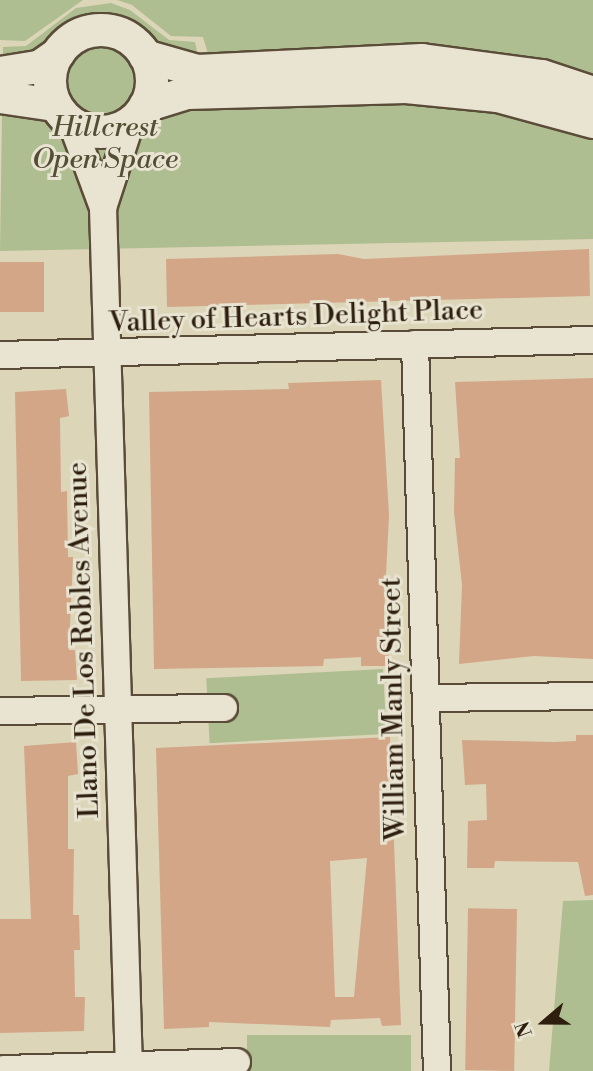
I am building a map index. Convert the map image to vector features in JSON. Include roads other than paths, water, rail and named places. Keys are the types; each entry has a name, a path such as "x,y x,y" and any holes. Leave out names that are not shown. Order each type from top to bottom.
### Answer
{"street":[{"path":"0,73 38,67 59,54 78,36 104,29 131,39 145,56 152,81 138,114"},
{"path":"59,54 50,77 63,115"},
{"path":"145,56 197,71 422,60 542,76 593,93"},
{"path":"0,97 63,115 104,132 187,93 406,87 498,96 593,122"},
{"name":"Llano De Los Robles Avenue","path":"103,208 138,114"},
{"name":"Llano De Los Robles Avenue","path":"63,115 103,208 128,1067"},
{"name":"Valley of Hearts Delight Place","path":"0,355 593,340"},
{"name":"William Manly Street","path":"415,344 437,1071"},
{"path":"427,698 593,696"},
{"path":"0,711 224,708"},
{"path":"5,1069 237,1062"}],"park label":[{"name":"Hillcrest Open Space","path":"105,144"}]}
